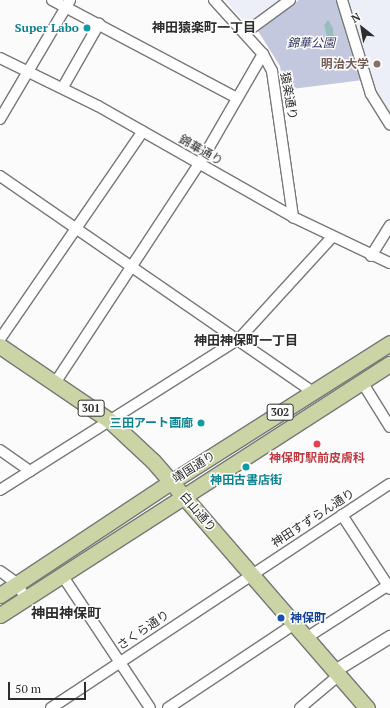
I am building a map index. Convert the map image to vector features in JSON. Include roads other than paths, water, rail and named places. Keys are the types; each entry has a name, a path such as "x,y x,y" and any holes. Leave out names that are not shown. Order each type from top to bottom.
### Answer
{"main road":[{"name":"靖国通り","path":"0,595 171,482 390,342"},
{"name":"白山通り","path":"0,346 109,420 141,449 367,708"},
{"name":"靖国通り","path":"0,615 390,364"}],"street":[{"path":"52,0 68,3 99,24 237,98"},
{"name":"猿楽通り","path":"214,0 263,54 276,84 293,217"},
{"path":"245,33 290,0"},
{"path":"342,0 363,74 375,104 390,124"},
{"path":"0,119 30,71 68,3"},
{"path":"63,87 99,24"},
{"path":"55,383 199,164 263,54"},
{"name":"錦華通り","path":"0,58 63,87 293,217 371,256 390,263"},
{"path":"0,339 143,131"},
{"path":"0,176 239,339 313,392"},
{"path":"371,256 390,225"},
{"path":"0,490 239,339 332,237"},
{"path":"362,382 390,427"},
{"path":"0,450 30,471"},
{"name":"神田すずらん通り","path":"250,575 390,484"},
{"path":"306,638 389,586 342,515"},
{"path":"0,571 17,584 26,598"},
{"path":"62,574 150,708"},
{"name":"さくら通り","path":"51,708 250,575"},
{"path":"168,708 293,625"},
{"path":"300,708 337,673 390,637"}],"place":[{"name":"Super Labo","path":"87,28"},
{"name":"明治大学","path":"377,64"},
{"name":"三田アート画廊","path":"201,423"},
{"name":"神保町駅前皮膚科","path":"317,444"},
{"name":"神田古書店街","path":"246,467"},
{"name":"神保町","path":"281,618"}],"district":[{"name":"神田猿楽町一丁目","path":"204,27"},
{"name":"神田神保町一丁目","path":"246,340"},
{"name":"神田神保町","path":"66,613"}],"park label":[{"name":"錦華公園","path":"311,43"}]}
